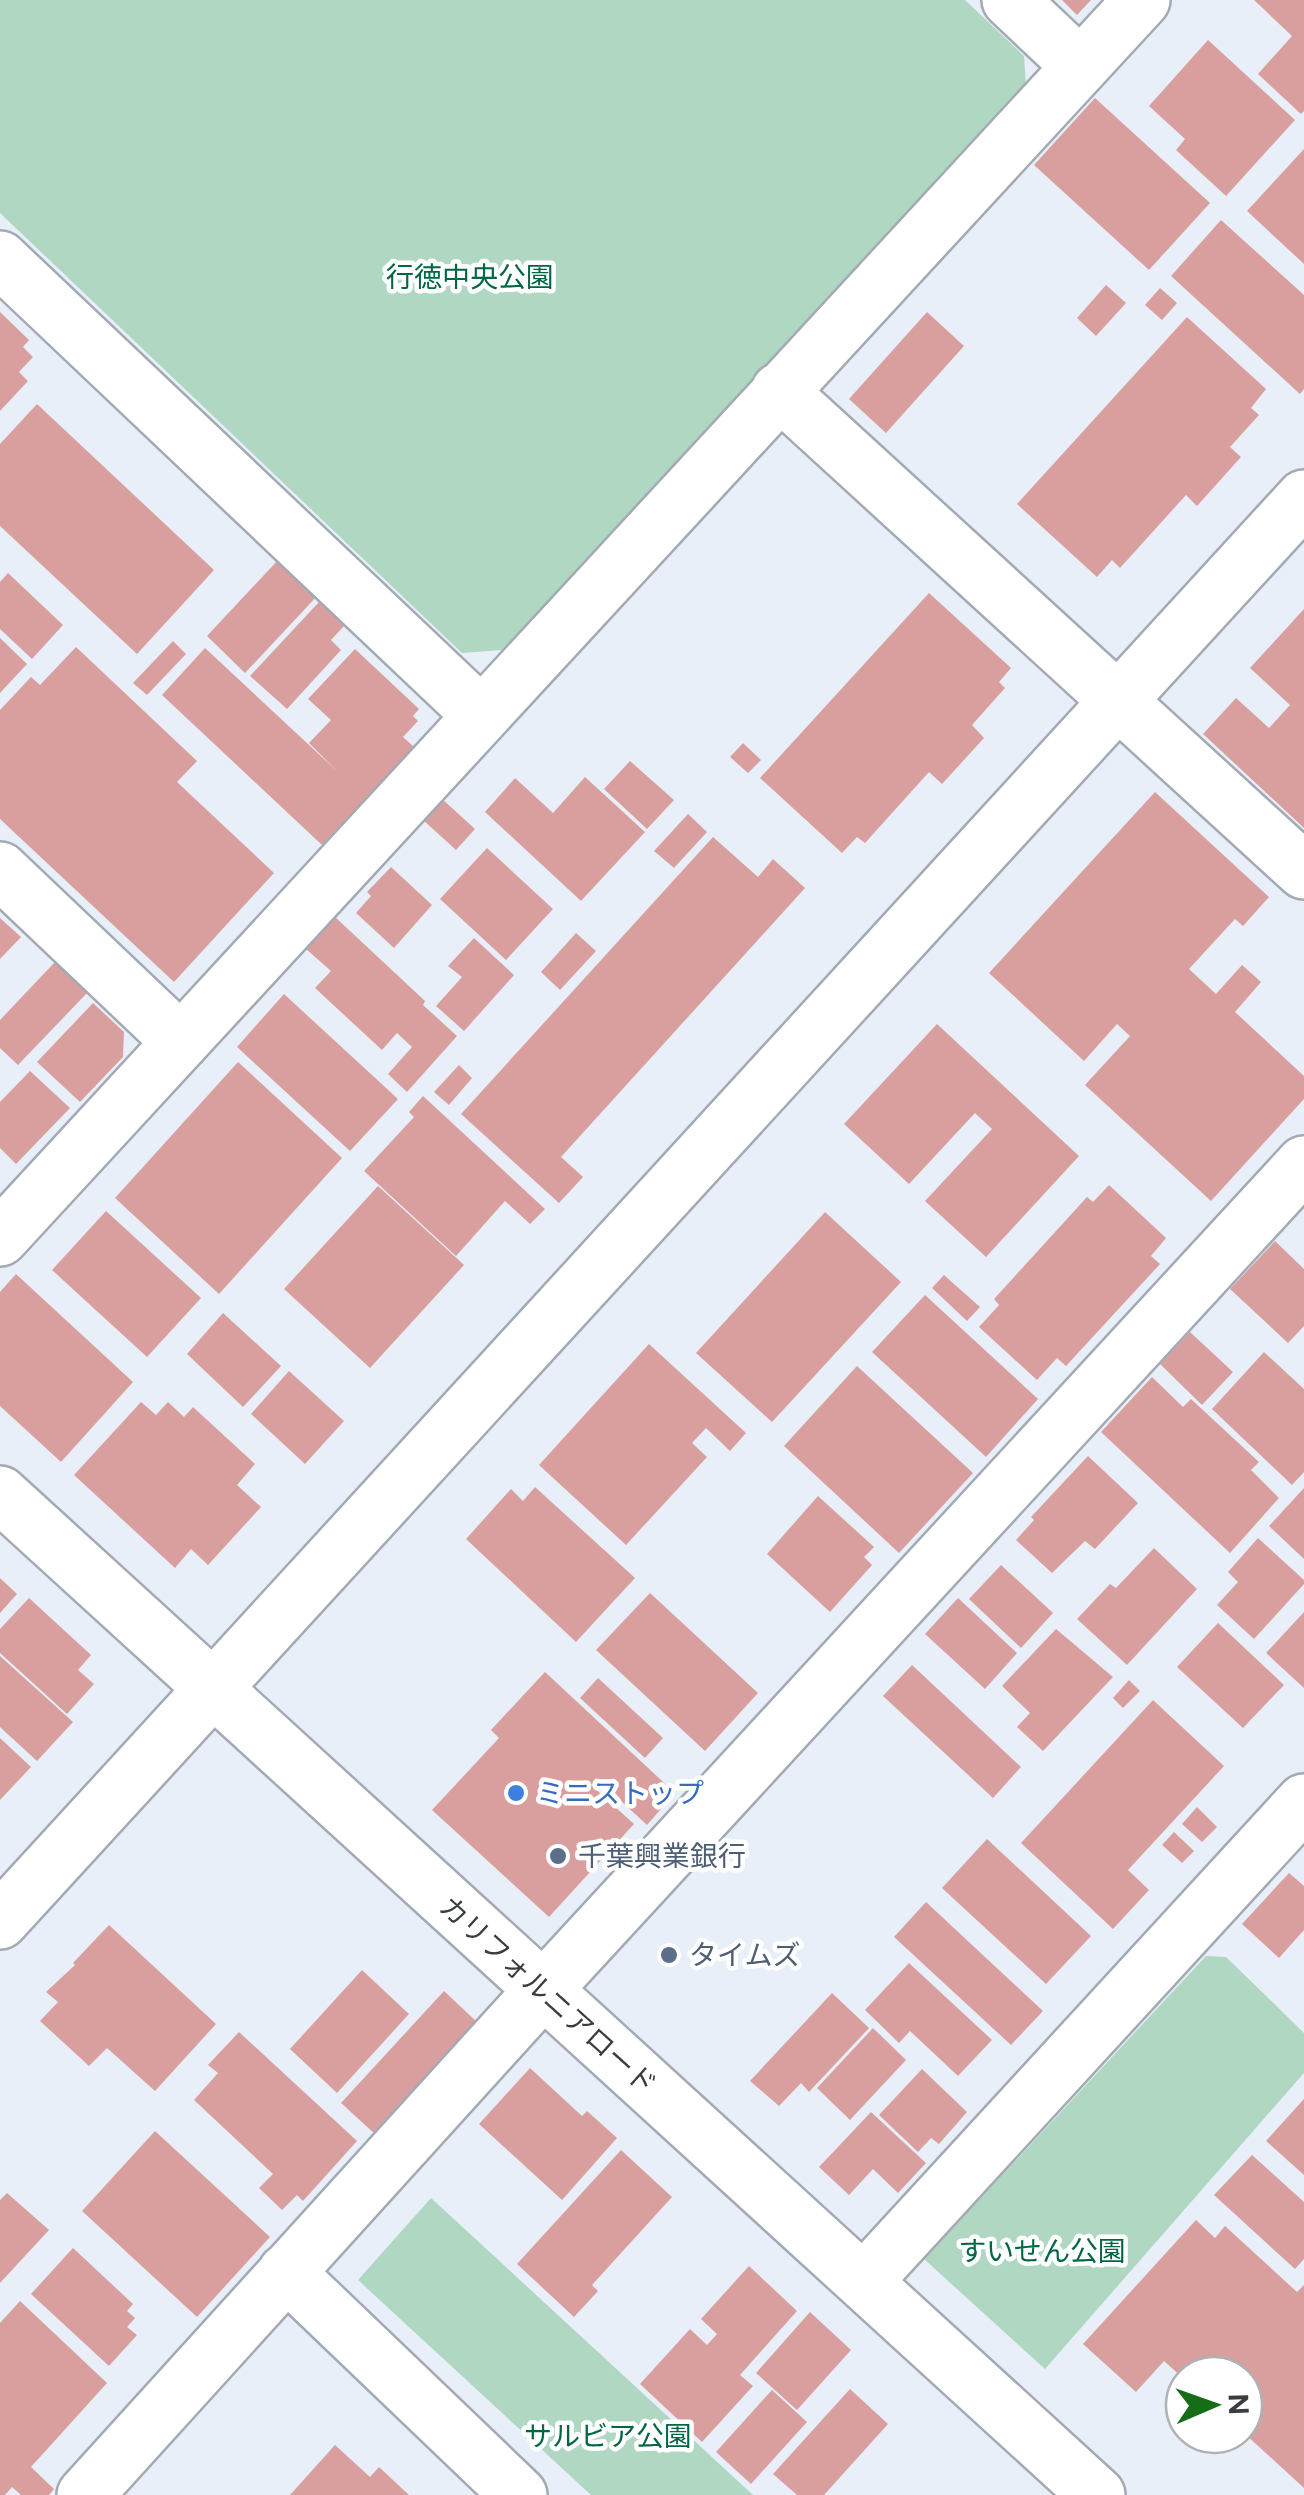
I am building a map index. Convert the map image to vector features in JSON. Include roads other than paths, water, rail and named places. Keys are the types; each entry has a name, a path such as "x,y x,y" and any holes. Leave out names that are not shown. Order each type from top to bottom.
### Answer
{"street":[{"path":"1010,0 1080,66"},
{"path":"0,1238 1142,0"},
{"path":"0,258 481,715"},
{"path":"779,391 1304,870"},
{"path":"0,1922 1304,498"},
{"path":"0,870 181,1042"},
{"path":"84,2495 1304,1164"},
{"name":"カリフォルニアロード","path":"0,1494 1096,2495"},
{"path":"864,2282 1304,1802"},
{"path":"286,2272 519,2495"}],"place":[{"name":"ミニストップ","path":"516,1793"},
{"name":"千葉興業銀行","path":"558,1856"},
{"name":"タイムズ","path":"669,1955"}],"park label":[{"name":"行徳中央公園","path":"470,277"},
{"name":"すいせん公園","path":"1042,2251"},
{"name":"サルビア公園","path":"608,2436"}]}
